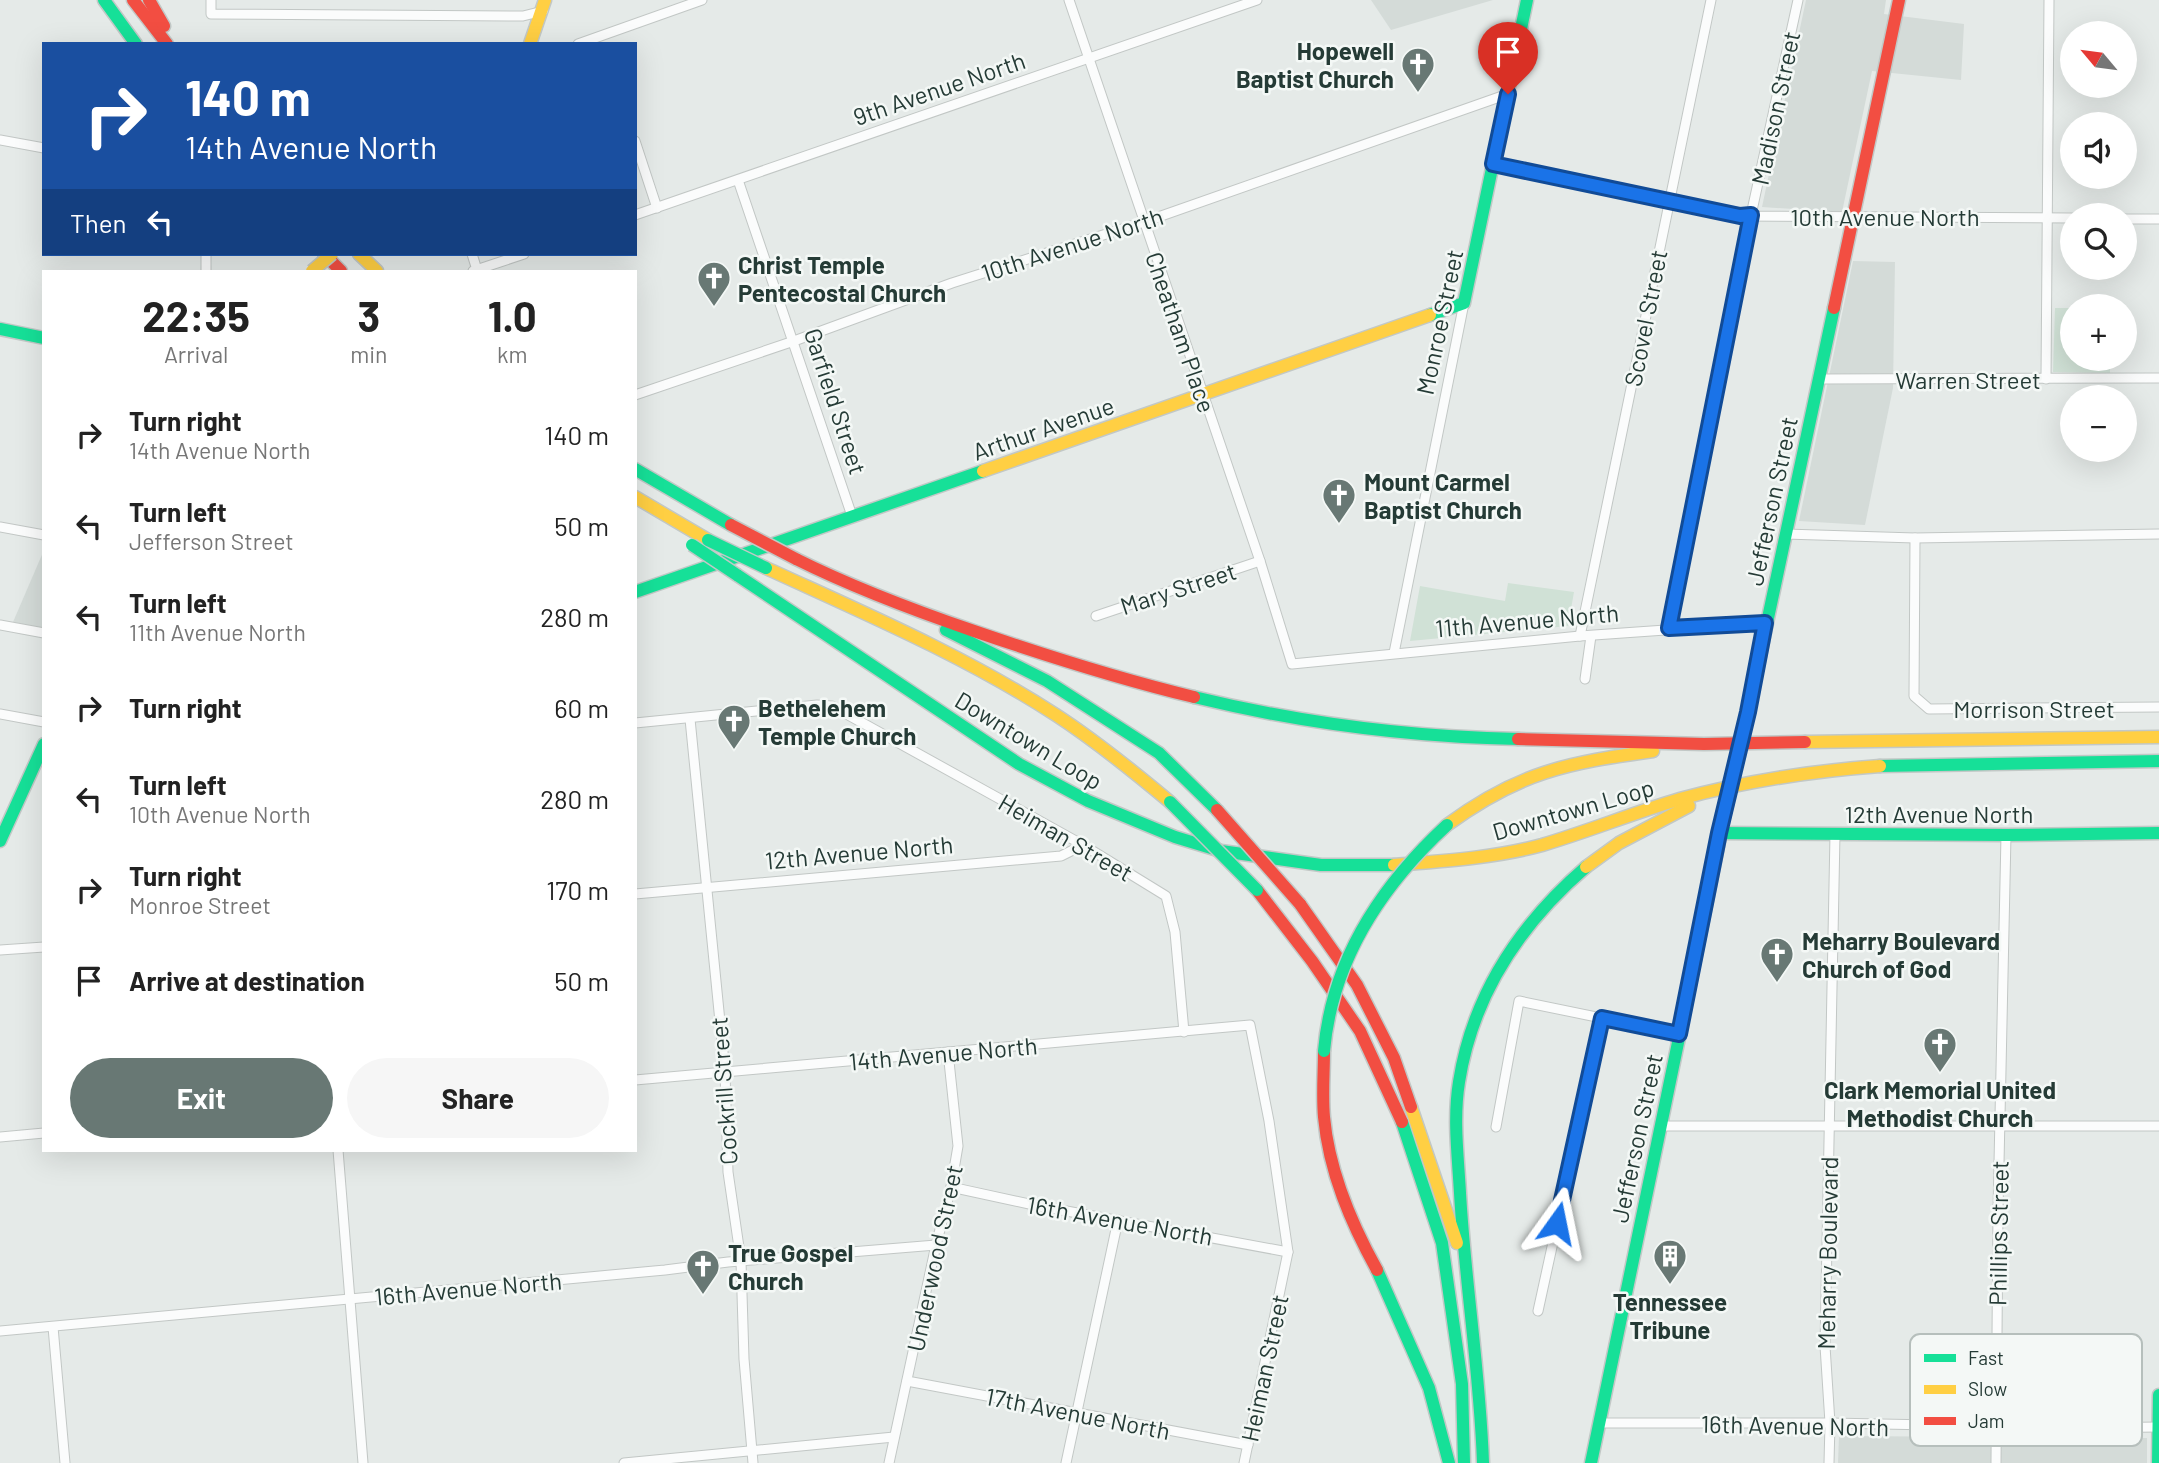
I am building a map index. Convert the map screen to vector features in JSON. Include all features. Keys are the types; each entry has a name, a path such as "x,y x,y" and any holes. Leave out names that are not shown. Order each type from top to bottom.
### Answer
{"main road":[{"path":"103,0 134,42"},
{"path":"133,0 165,42"},
{"path":"149,0 173,42"},
{"name":"Monroe Street","path":"1464,303 1527,0"},
{"name":"Jefferson Street","path":"1591,1463 1719,833 1748,712 1899,0"},
{"path":"531,42 544,6"},
{"path":"326,256 340,270"},
{"path":"313,270 330,256"},
{"path":"361,256 376,270"},
{"name":"Arthur Avenue","path":"637,591 1464,303"},
{"path":"0,329 42,338"},
{"name":"Downtown Loop","path":"637,470 796,559 848,585 891,602 1046,656 1143,684 1230,706 1316,722 1360,729 1461,738 1704,744 2159,737"},
{"path":"637,500 708,540 963,661 1038,704 1110,752 1170,802 1257,890 1312,961 1360,1031 1408,1136 1442,1243 1462,1384 1464,1463"},
{"name":"Downtown Loop","path":"637,501 692,545 1019,764 1116,814 1221,851 1334,865 1374,866 1471,859 1541,845 1681,799 1800,774 1889,766 2159,761"},
{"path":"891,602 1047,681 1159,753 1217,810 1300,904 1357,985 1394,1058 1464,1265"},
{"path":"1449,1463 1429,1388 1379,1274 1352,1224 1335,1172 1324,1117 1324,1051 1328,1014 1342,970 1363,927 1390,885 1423,845 1482,800 1528,776 1582,761 1704,744"},
{"path":"0,841 38,770 42,753"},
{"path":"1483,1463 1476,1352 1464,1265 1456,1119 1459,1084 1467,1044 1482,1002 1499,965 1522,929 1555,892 1589,862 1663,817 1726,790"},
{"name":"12th Avenue North","path":"1719,833 2159,833"},
{"path":"2158,1463 2159,1395"}],"street":[{"path":"211,0 211,14 523,16 544,6"},
{"path":"600,40 702,0"},
{"name":"Cheatham Place","path":"1069,0 1260,561 1292,664"},
{"name":"9th Avenue North","path":"637,214 1257,0"},
{"name":"Scovel Street","path":"1580,636 1711,0"},
{"name":"Madison Street","path":"1669,628 1751,215 1798,0"},
{"path":"2046,379 2049,0"},
{"name":"10th Avenue North","path":"637,394 952,283 1144,222 1508,94"},
{"path":"0,140 42,148"},
{"path":"637,147 657,208"},
{"name":"10th Avenue North","path":"1493,164 1740,216 2060,218"},
{"name":"Garfield Street","path":"738,180 852,516"},
{"path":"2137,219 2159,219"},
{"path":"478,270 518,256"},
{"name":"Monroe Street","path":"1394,653 1464,303"},
{"name":"Warren Street","path":"1819,379 2159,378"},
{"path":"0,527 42,535"},
{"path":"1785,534 1915,538 2159,534"},
{"name":"Morrison Street","path":"1915,538 1914,696 1928,709 2159,707"},
{"name":"Mary Street","path":"1096,616 1260,561"},
{"name":"11th Avenue North","path":"1292,664 1669,628 1765,623"},
{"path":"0,625 42,633"},
{"path":"1585,679 1591,636"},
{"name":"Heiman Street","path":"690,719 817,705 832,706 1083,845 1166,896 1175,932 1184,1032"},
{"path":"0,714 42,722"},
{"path":"637,723 690,719"},
{"name":"Cockrill Street","path":"690,719 725,1072 728,1172 741,1261 744,1359 753,1458"},
{"name":"Meharry Boulevard","path":"1829,1463 1830,1423 1825,1346 1835,834"},
{"name":"Phillips Street","path":"1997,1334 2006,835"},
{"name":"12th Avenue North","path":"637,894 1061,856 1083,845"},
{"path":"0,950 42,947"},
{"path":"1496,1127 1519,1001 1679,1034"},
{"path":"1538,1311 1602,1018"},
{"name":"Heiman Street","path":"1244,1463 1288,1252 1269,1121 1250,1025"},
{"name":"14th Avenue North","path":"637,1080 1250,1025"},
{"name":"Underwood Street","path":"889,1463 958,1146 948,1052"},
{"path":"1660,1126 2159,1126"},
{"path":"0,1137 42,1133"},
{"path":"338,1152 363,1463"},
{"name":"16th Avenue North","path":"951,1187 1288,1252"},
{"path":"1066,1463 1118,1220"},
{"name":"16th Avenue North","path":"0,1331 936,1245"},
{"path":"53,1326 65,1463"},
{"name":"17th Avenue North","path":"907,1381 1248,1445"},
{"name":"16th Avenue North","path":"1599,1423 1830,1423 1910,1427"},
{"path":"624,1463 753,1458 894,1437"}],"shaded area":[{"path":"1371,0 1493,0 1391,30"},
{"path":"1806,0 1886,0 1884,14 1964,24 1961,80 1872,71 1842,212 1762,207"},
{"path":"1853,261 1895,262 1893,388 1865,525 1799,521"},
{"path":"42,555 42,633 11,627"},
{"path":"1839,1436 1910,1436 1910,1446 2142,1446 2142,1438 2147,1438 2147,1463 1838,1463"}],"green space":[{"path":"2055,308 2060,308 2060,371 2110,373 2053,372"},
{"path":"1508,583 1574,592 1568,626 1410,641 1420,586 1505,601"}],"traffic: fast":[{"path":"104,0 135,42"},
{"path":"1430,315 1464,303 1527,0"},
{"path":"1748,712 1834,308"},
{"path":"0,329 42,338"},
{"path":"637,470 731,525"},
{"path":"637,591 983,471"},
{"path":"708,540 766,568"},
{"path":"692,545 737,575"},
{"path":"737,575 1019,764 1088,801 1175,837 1221,851 1321,865 1394,865"},
{"path":"946,630 1047,681 1159,753 1217,810"},
{"path":"1194,697 1355,727 1518,739"},
{"path":"0,841 42,748"},
{"path":"1880,766 2159,761"},
{"path":"1170,802 1257,890"},
{"path":"1324,1051 1337,985 1364,926 1401,873 1447,825"},
{"path":"1719,833 2159,833"},
{"path":"1483,1463 1457,1151 1456,1110 1459,1082 1475,1019 1503,962 1540,912 1586,867"},
{"path":"1591,1463 1680,1033"},
{"path":"1402,1122 1442,1243 1462,1384 1464,1463"},
{"path":"1377,1270 1429,1388 1449,1463"},
{"path":"2158,1463 2159,1395"}],"traffic: slow":[{"path":"531,42 545,0"},
{"path":"313,270 330,256"},
{"path":"361,256 376,270"},
{"path":"983,471 1430,315"},
{"path":"637,498 708,540"},
{"path":"766,568 914,636 986,673 1085,735 1170,802"},
{"path":"1724,817 1748,712"},
{"path":"1805,742 2159,737"},
{"path":"1447,825 1473,807 1521,781 1595,760 1653,751"},
{"path":"1394,865 1506,853 1559,840 1663,804 1729,787 1880,766"},
{"path":"1586,867 1619,843 1689,806"},
{"path":"1680,1033 1724,817"},
{"path":"1411,1107 1457,1243"}],"traffic: jam":[{"path":"133,0 165,42"},
{"path":"149,0 164,26"},
{"path":"1834,308 1899,0"},
{"path":"326,256 340,270"},
{"path":"731,525 796,559"},
{"path":"796,559 884,598 974,631 1083,667 1194,697"},
{"path":"1518,739 1704,744 1805,742"},
{"path":"1217,810 1300,904"},
{"path":"1257,890 1312,961 1360,1031 1402,1122"},
{"path":"1300,904 1357,985 1394,1058 1411,1107"},
{"path":"1324,1051 1323,1109 1331,1158 1350,1215 1377,1270"}],"place":[{"name":"Hopewell Baptist Church","path":"1418,94"},
{"name":"Christ Temple Pentecostal Church","path":"714,308"},
{"name":"Mount Carmel Baptist Church","path":"1339,525"},
{"name":"Bethelehem Temple Church","path":"734,751"},
{"name":"Meharry Boulevard Church of God","path":"1777,984"},
{"name":"Clark Memorial United Methodist Church","path":"1940,1074"},
{"name":"Tennessee Tribune","path":"1670,1286"},
{"name":"True Gospel Church","path":"703,1296"}],"route":[{"path":"1508,94 1493,164 1673,203 1740,216 1751,215 1669,628 1765,623 1748,712 1719,833 1679,1034 1602,1018 1557,1223"}]}
